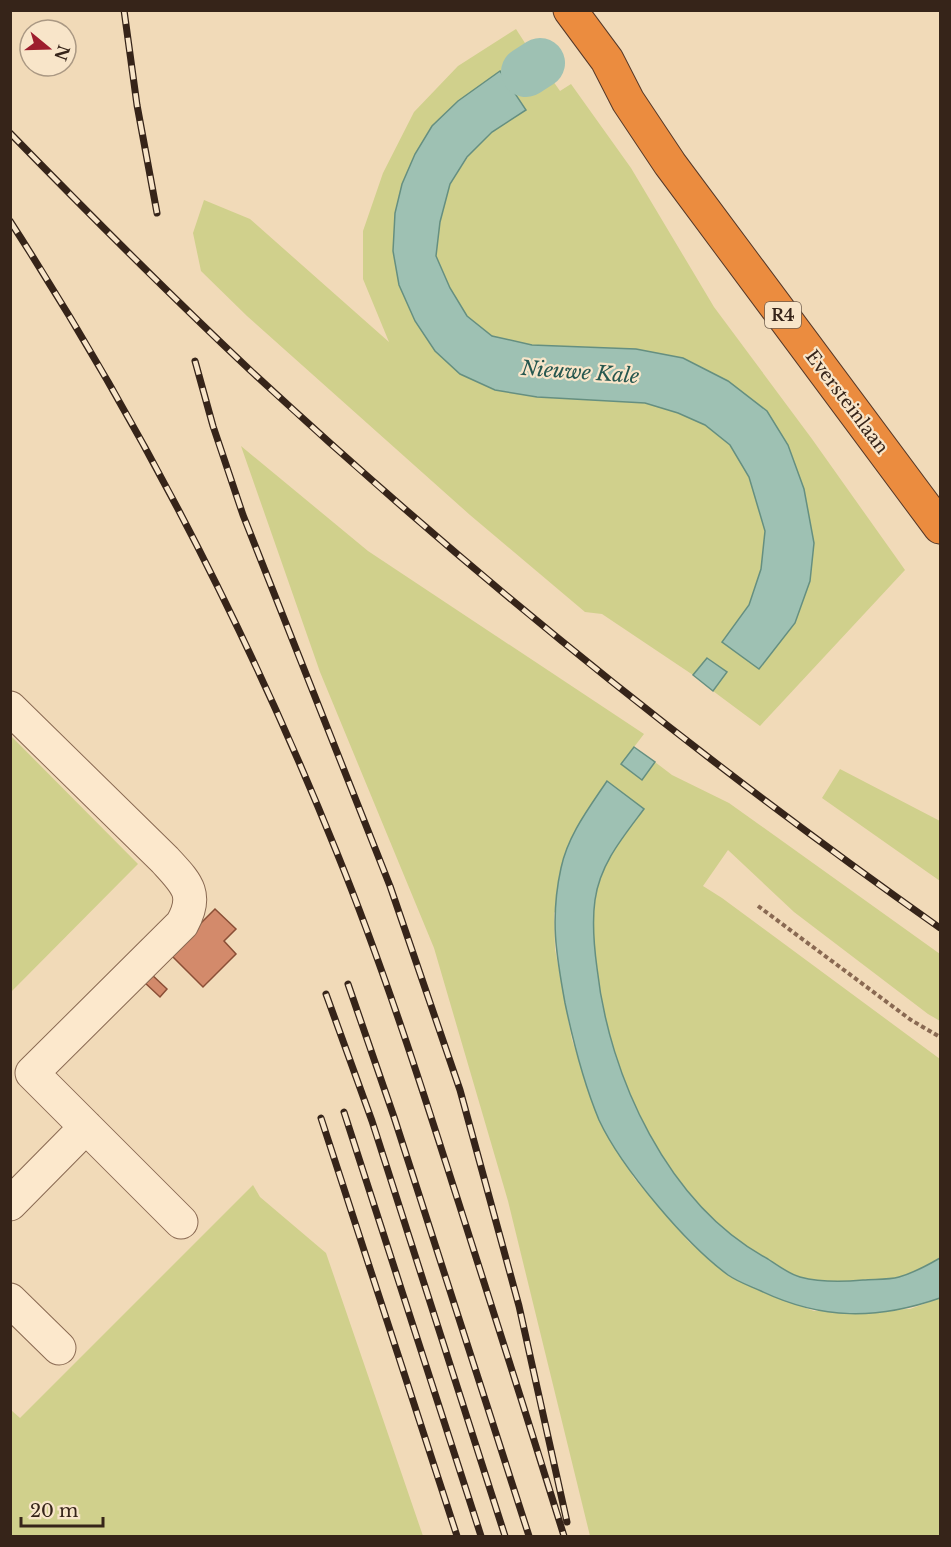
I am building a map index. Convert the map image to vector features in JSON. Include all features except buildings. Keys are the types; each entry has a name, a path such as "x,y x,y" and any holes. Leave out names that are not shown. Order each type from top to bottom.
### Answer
{"highway":[{"name":"Eversteinlaan","path":"570,10 607,60 628,101 670,164 940,527"}],"lane":[{"path":"10,708 165,860 184,881 191,897 190,911 182,924 32,1073 181,1222"},
{"path":"10,1204 86,1127"},
{"path":"10,1300 59,1348"}],"path":[{"path":"758,906 911,1020 940,1037"}],"green space":[{"path":"516,29 532,54 519,61 533,80 546,71 560,91 571,84 631,168 714,307 905,570 760,726 713,691 726,672 708,658 693,675 602,614 585,612 470,515 247,316 201,271 193,233 204,200 250,219 389,342 363,279 363,231 383,173 414,112 458,66","holes":["458,101 525,110 492,132 470,154 450,184 440,222 436,256 450,288 467,316 492,336 532,345 636,349 804,489 759,668 722,642 749,605 761,569 765,531 749,477 730,445 705,425 678,413 645,403 537,397 495,390 415,321 399,285 393,251 402,184 415,154 432,126"]},
{"path":"241,446 368,551 644,734 621,764 641,779 655,762 672,775 729,803 940,954 940,1021 794,912 728,850 703,886 940,1059 940,1258 895,1278 815,1280 796,1276 768,1260 733,1236 701,1206 674,1172 650,1134 630,1094 615,1052 604,1010 597,968 594,917 598,887 607,863 644,809 554,913 555,949 572,1040 600,1120 634,1178 689,1242 730,1277 814,1311 910,1309 940,1298 940,1536 590,1536 508,1201 434,948 320,672"},
{"path":"11,736 138,864 11,992"},
{"path":"840,769 940,821 940,881 822,798"},
{"path":"253,1185 260,1197 326,1253 423,1536 11,1536 11,1410 20,1418"}],"water":[{"path":"500,71 526,110 492,132 467,157 450,184 440,222 436,256 450,288 467,316 492,336 532,345 636,349 683,358 728,381 767,411 788,445 804,489 814,543 810,581 795,623 759,669 722,642 749,605 761,569 765,531 749,477 730,445 705,425 678,413 645,403 537,397 495,390 460,374 435,351 415,321 399,285 393,251 395,213 402,184 415,154 432,126 458,101"},
{"path":"707,658 727,672 713,691 693,675"},
{"path":"634,747 655,762 642,780 621,764"},
{"path":"607,781 644,809 607,863 595,900 594,942 604,1010 615,1052 630,1094 673,1172 701,1206 732,1235 792,1274 807,1279 831,1281 890,1279 910,1273 940,1258 940,1298 894,1310 850,1314 828,1312 784,1301 744,1284 728,1275 709,1259 674,1225 618,1154 599,1120 579,1062 559,968 555,920 564,856 580,822"}],"waterway":[{"name":"Nieuwe Kale","path":"526,72 540,63"}],"railway":[{"path":"124,10 137,105 157,213"},
{"path":"10,133 220,342 416,519 586,661 673,730 761,798 940,928"},
{"path":"10,221 103,373 147,451 228,609 303,771 371,941 402,1029 564,1536"},
{"path":"195,361 213,426 243,515 390,886 460,1090 519,1306 567,1522"},
{"path":"348,984 394,1117 529,1536"},
{"path":"326,994 372,1121 505,1536"},
{"path":"344,1112 481,1536"},
{"path":"321,1118 457,1536"}]}
